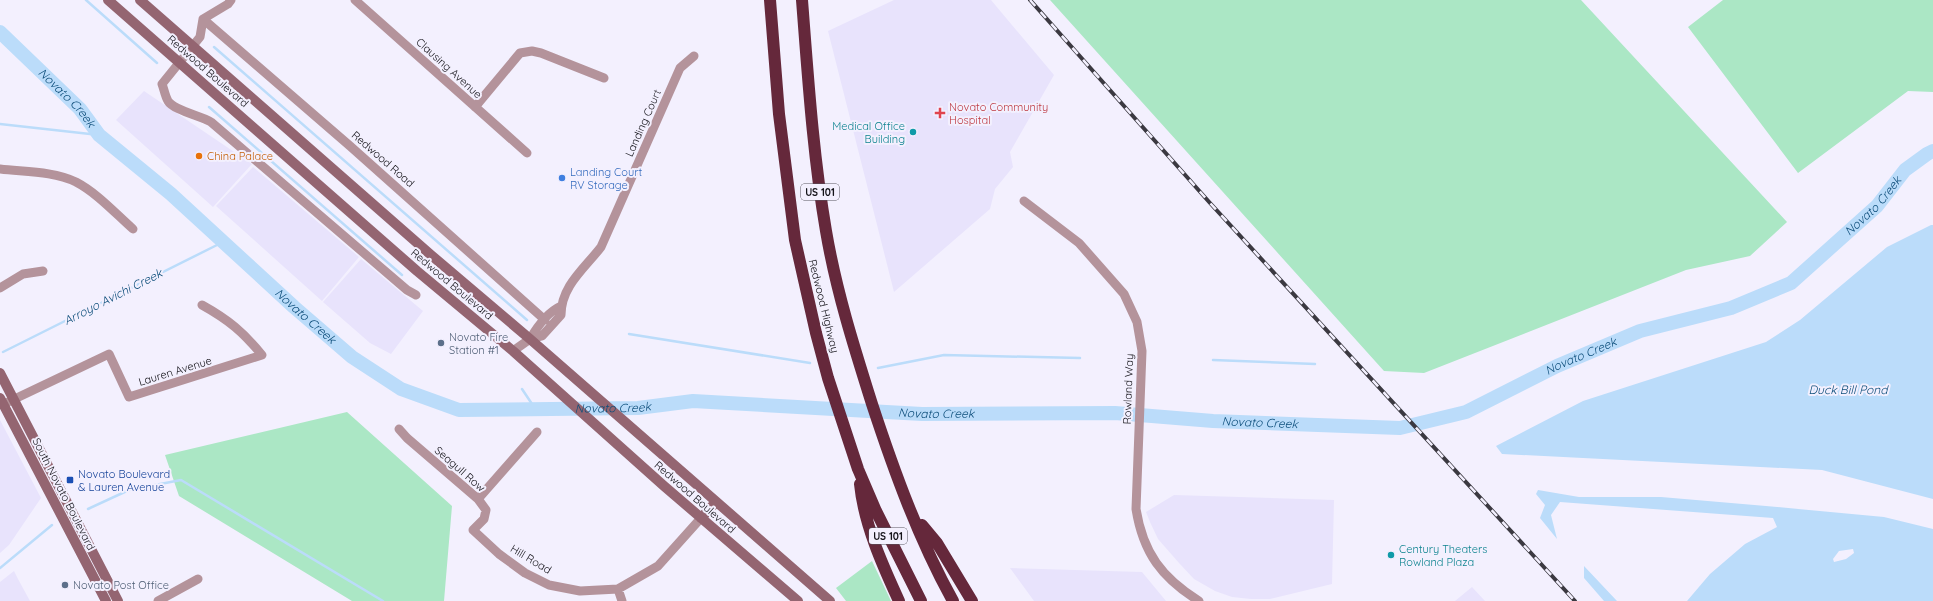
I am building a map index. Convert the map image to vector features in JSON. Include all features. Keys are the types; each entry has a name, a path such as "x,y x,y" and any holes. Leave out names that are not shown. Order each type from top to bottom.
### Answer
{"highway":[{"name":"Redwood Highway","path":"770,0 780,114 795,240 805,288 828,378 858,469 876,511 920,601"},
{"name":"Redwood Highway","path":"802,0 817,170 826,232 837,283 864,379 886,447 912,512 953,601"},
{"path":"858,469 862,505 888,577 899,601"},
{"path":"912,512 937,543 972,601"}],"main road":[{"name":"Redwood Boulevard","path":"108,0 417,271 513,351 664,486 798,601"},
{"name":"Redwood Boulevard","path":"140,0 830,601"},
{"name":"South Novato Boulevard","path":"0,373 118,601"},
{"name":"South Novato Boulevard","path":"2,401 106,601"},
{"path":"701,518 716,502"}],"street":[{"path":"231,0 228,4 203,19 200,37 162,84 170,104 211,122 407,290 416,295"},
{"name":"Clausing Avenue","path":"355,0 527,153"},
{"name":"Redwood Road","path":"203,19 353,149 545,320"},
{"path":"475,107 520,52 532,51 541,53 604,78"},
{"name":"Landing Court","path":"513,351 530,339 542,336 561,315 561,306 575,275 589,263 601,247 680,68 694,56"},
{"path":"0,169 57,176 76,182 96,196 133,229"},
{"name":"Rowland Way","path":"1024,201 1079,243 1124,294 1132,308 1139,329 1142,351 1136,509 1139,527 1150,556 1161,570 1188,594 1199,601"},
{"path":"0,288 23,274 43,271"},
{"name":"Lauren Avenue","path":"2,401 14,399 109,354 129,397 262,355 244,334 225,318 202,305"},
{"name":"Landing Court","path":"530,339 536,328 554,309 561,306"},
{"name":"Seagull Row","path":"399,429 407,438 478,499 486,510 484,519 473,530"},
{"path":"478,499 537,432"},
{"name":"Hill Road","path":"473,530 499,554 519,568 550,585 580,591 618,588 658,566 701,518"},
{"path":"158,601 198,579"},
{"path":"618,588 622,601"}],"shaded area":[{"name":"Novato Community Hospital","path":"894,0 991,0 1054,75 1010,152 1013,167 995,189 990,209 894,292 828,31"},
{"path":"144,91 252,164 213,207 116,120"},
{"path":"253,167 359,257 322,301 216,206"},
{"path":"361,259 423,311 391,354 370,343 323,302"},
{"path":"0,420 41,498 9,545 0,553"},
{"path":"1174,495 1334,500 1332,584 1270,599 1232,597 1215,591 1194,579 1158,539 1150,522 1146,512"},
{"path":"1010,568 1142,572 1166,601 1034,601"},
{"path":"14,571 30,601 0,601 0,582"},
{"path":"1472,587 1485,601 1455,601"}],"green space":[{"path":"1050,0 1581,0 1787,222 1750,256 1686,270 1424,373 1384,371"},
{"path":"1723,0 1933,0 1933,92 1908,91 1798,173 1688,27"},
{"path":"347,412 452,506 444,601 352,601 179,496 165,455"},
{"path":"872,561 891,601 846,601 836,588"}],"water":[{"name":"Duck Bill Pond","path":"1933,225 1933,499 1822,470 1502,454 1496,446 1583,401 1766,342 1800,320 1887,247"},
{"path":"1538,490 1579,497 1661,497 1766,506 1884,517 1933,529 1933,601 1687,601 1710,574 1745,544 1777,527 1773,518 1560,502 1551,515 1557,539 1540,518 1545,505 1536,494","holes":["1853,549 1854,553 1846,559 1834,562 1833,559 1839,551"]},
{"path":"1584,566 1617,601 1604,601 1584,578"}],"waterway":[{"path":"86,0 157,63"},
{"name":"Novato Creek","path":"0,32 80,109 99,135 171,194 294,307 352,357 401,389 459,410 638,408 693,401 922,414 1115,413 1213,421 1400,428 1466,412 1557,366 1640,331 1731,308 1791,283 1877,206 1905,170 1933,151"},
{"path":"214,47 527,320"},
{"path":"209,107 402,275"},
{"path":"0,124 99,135"},
{"name":"Arroyo Avichi Creek","path":"3,352 223,242"},
{"path":"629,334 810,363"},
{"path":"878,368 944,355 1080,358"},
{"path":"1213,360 1315,364"},
{"path":"522,389 536,410"},
{"path":"88,509 129,490 181,480 383,601"},
{"path":"0,568 52,525"}],"railway":[{"path":"1030,0 1210,203 1575,601"}],"place":[{"name":"Novato Community Hospital","path":"940,113"},
{"name":"Medical Office Building","path":"913,132"},
{"name":"China Palace","path":"199,156"},
{"name":"Landing Court RV Storage","path":"562,178"},
{"name":"Novato Fire Station #1","path":"441,343"},
{"name":"Novato Boulevard & Lauren Avenue","path":"70,480"},
{"name":"Century Theaters Rowland Plaza","path":"1391,555"},
{"name":"Novato Post Office","path":"65,585"}]}
